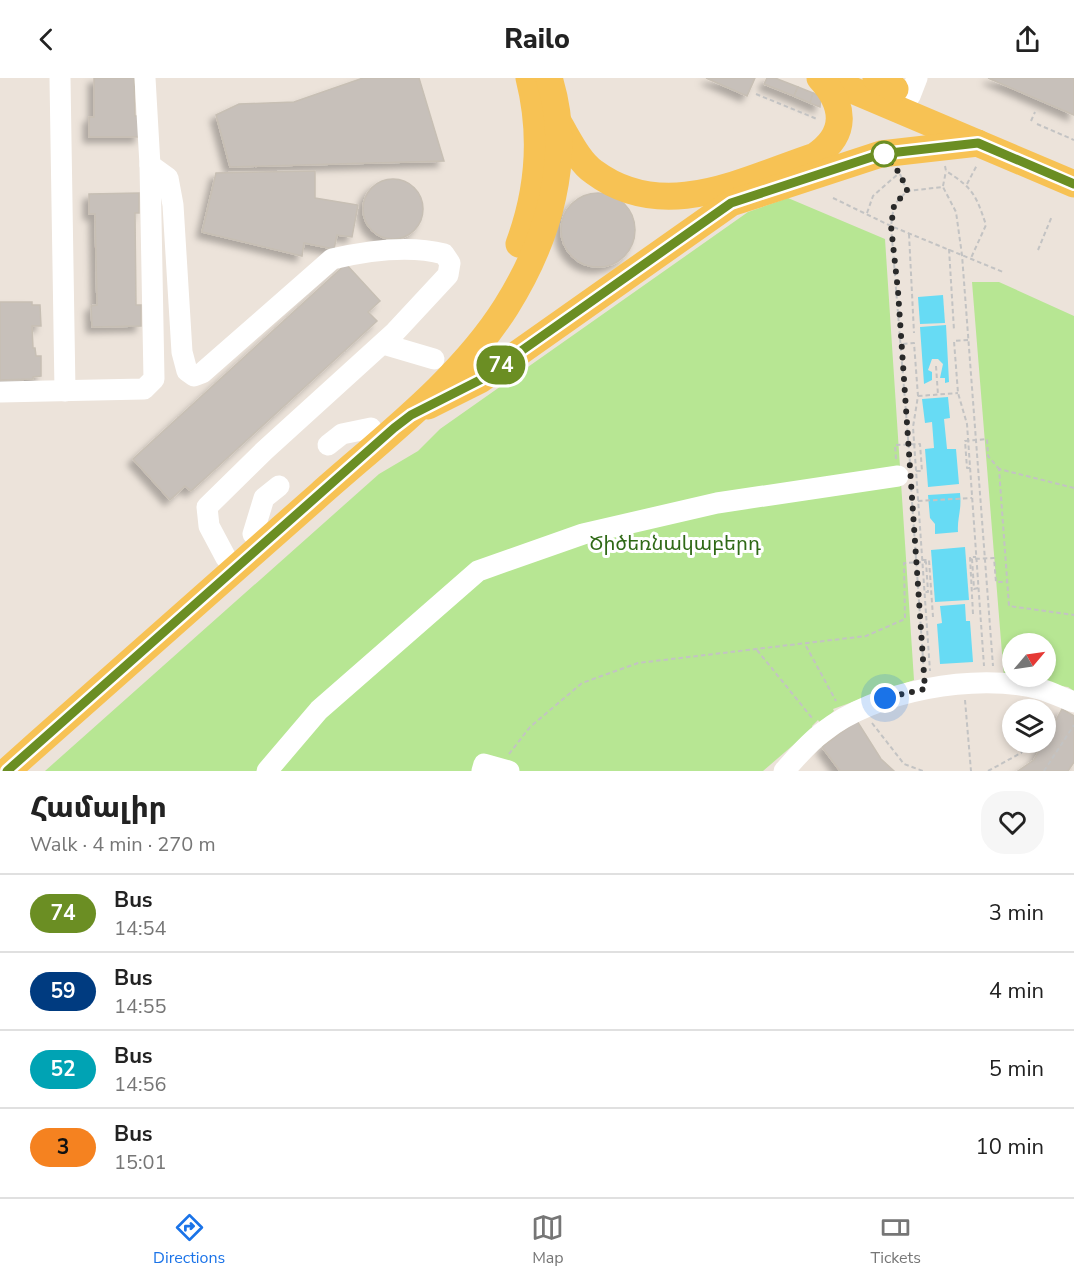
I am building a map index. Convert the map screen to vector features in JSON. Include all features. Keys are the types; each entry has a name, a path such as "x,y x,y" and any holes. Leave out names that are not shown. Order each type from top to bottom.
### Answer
{"main road":[{"path":"0,759 408,396 460,342 490,304 507,273 528,221 534,193 538,126 529,78"},
{"path":"7,771 411,415 483,340 523,278 537,247 556,186 559,164 556,118 549,78"},
{"path":"556,118 592,171 629,192 666,198 704,194 815,156 828,148 835,135 840,110 833,92 822,78"},
{"path":"822,78 977,154 1074,184"},
{"path":"869,78 900,85 1074,164"},
{"path":"411,415 480,380 731,203 881,154 977,154"}],"street":[{"path":"60,78 65,391"},
{"path":"0,392 144,389 154,379 150,165 145,78"},
{"path":"150,165 168,178 182,352 187,371 194,376 202,373 332,259 354,254 428,250 444,254 450,263 448,275 383,344 264,450 207,507 208,526 226,558"},
{"path":"383,344 434,359"},
{"path":"328,446 342,434 371,428"},
{"path":"267,771 319,710 478,570 583,534 717,503 909,474"},
{"path":"253,534 264,498 279,486"},
{"path":"784,771 823,732 853,713 928,682 964,686 989,678 1039,688 1074,702"}],"path":[{"path":"756,94 821,120"},
{"path":"1030,122 1035,112"},
{"path":"1037,124 1074,140"},
{"path":"967,185 977,154"},
{"path":"945,161 943,188 956,212 962,255 985,558 989,678"},
{"path":"946,171 967,185 978,200 987,225 970,258"},
{"path":"900,174 907,190"},
{"path":"867,213 873,196 890,179"},
{"path":"928,682 909,474 902,344 891,226 894,206 907,190 943,188"},
{"path":"832,198 891,226 1004,272"},
{"path":"1038,250 1052,216"},
{"path":"909,233 914,333"},
{"path":"948,249 954,330"},
{"path":"968,340 954,341 957,393 967,424 978,588 989,678"},
{"path":"902,344 914,344 918,396 913,427"},
{"path":"936,366 938,395"},
{"path":"918,396 957,393"},
{"path":"970,468 967,468 965,441 987,439 988,456 999,469 1074,488"},
{"path":"896,455 895,445 920,444 922,471 909,474"},
{"path":"999,469 1009,606 1074,615"},
{"path":"918,501 972,498"},
{"path":"919,519 928,682"},
{"path":"974,614 970,557 976,557"},
{"path":"978,588 974,589 972,559 994,558 996,582 1008,582"},
{"path":"922,560 929,560 933,617"},
{"path":"496,770 530,727 582,683 638,663 806,645 866,636 905,619 904,564 926,562 928,592 924,592"},
{"path":"806,645 853,713 904,764 923,771"},
{"path":"757,650 823,732"},
{"path":"964,686 971,771"},
{"path":"1044,771 1074,725"},
{"path":"988,771 1021,753"}],"green space":[{"name":"Ծիծեռնակաբերդ","path":"788,198 885,239 914,680 833,709 834,711 820,723 818,720 812,726 813,728 763,771 45,771 379,474 418,451 440,429 748,212"},
{"path":"972,282 999,282 1074,316 1074,691 1068,687 1056,685 1056,633 1002,633 1002,653"}],"water":[{"path":"943,295 945,323 920,324 918,297"},
{"path":"946,325 949,382 945,383 945,378 940,378 943,364 938,359 932,359 928,370 932,372 932,380 924,384 920,327"},
{"path":"948,397 950,418 944,419 947,449 956,449 959,484 928,487 925,449 934,448 932,422 925,423 922,399"},
{"path":"960,493 958,532 935,534 935,524 930,518 928,495"},
{"path":"965,547 969,600 935,602 931,550"},
{"path":"965,604 966,621 970,621 973,662 940,664 937,624 942,623 940,606"}],"building":[{"path":"94,78 134,78 135,116 139,116 140,137 89,137 89,117 94,117"},
{"path":"363,78 419,78 444,161 230,167 216,115 239,104 294,102"},
{"path":"706,78 755,78 747,96"},
{"path":"767,78 775,78 798,87 794,96 764,84"},
{"path":"988,78 1074,78 1074,115"},
{"path":"798,87 813,93 810,103 794,96"},
{"path":"813,93 821,97 820,107 810,103"},
{"path":"315,171 315,198 358,205 352,237 337,235 334,249 304,243 302,256 202,232 216,173"},
{"path":"387,179 399,179 410,184 418,192 423,209 421,221 410,234 399,239 387,239 376,234 368,226 363,215 363,203 368,192 376,184"},
{"path":"139,193 139,213 135,213 136,305 141,305 141,326 92,327 91,306 97,305 95,214 89,214 89,194"},
{"path":"598,193 619,199 629,209 635,230 629,251 619,261 598,267 577,261 567,251 561,230 567,209 577,199"},
{"path":"346,264 380,301 368,312 377,321 191,491 185,486 170,500 133,459"},
{"path":"0,302 32,302 32,305 40,305 41,326 32,326 33,348 35,348 36,356 41,356 41,376 33,377 33,379 0,380"},
{"path":"1062,709 1074,716 1074,762 1068,771 1018,771 1034,760 1038,753 1056,753 1056,720"},
{"path":"857,721 881,759 894,771 840,771 822,747"}],"bus line":[{"name":"74","path":"7,771 394,428 411,415 480,380 731,203 881,154 978,143 1074,184"}],"route":[{"path":"884,154 900,174 907,190 894,206 891,226 898,291 925,689 885,698"}]}
